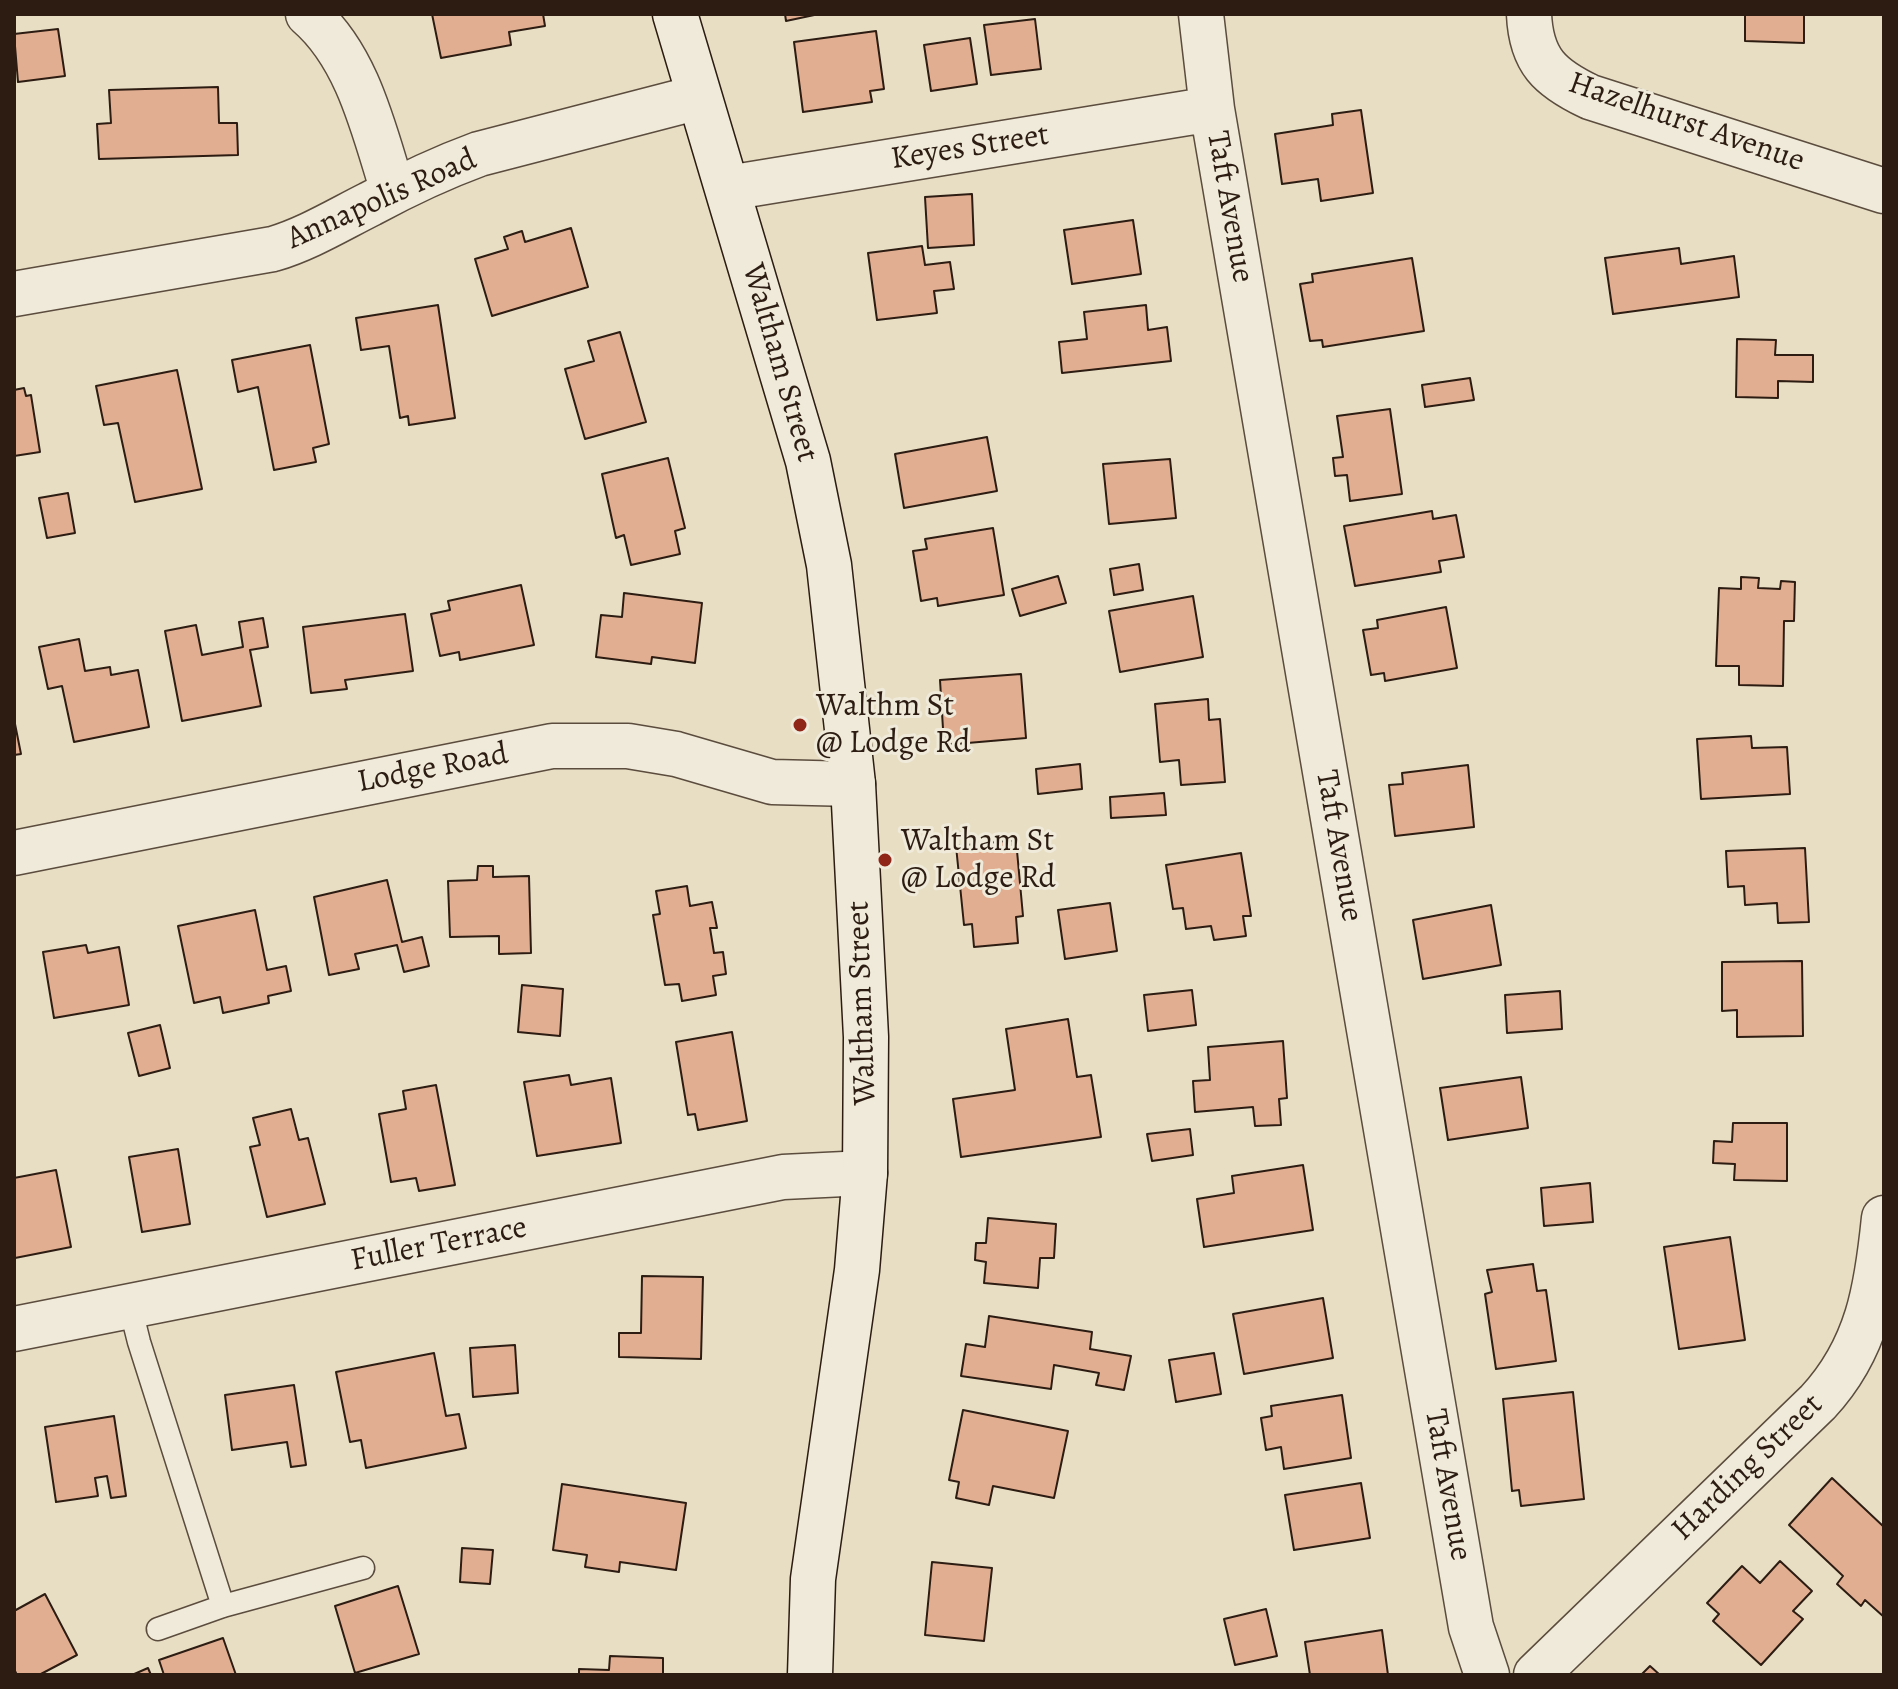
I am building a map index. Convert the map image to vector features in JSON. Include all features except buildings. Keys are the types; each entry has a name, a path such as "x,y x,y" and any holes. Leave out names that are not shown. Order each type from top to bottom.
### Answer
{"street":[{"path":"308,14 337,47 347,65 393,191"},
{"name":"Waltham Street","path":"675,14 802,439 816,497 831,577 853,784 866,1037 865,1173 845,1360 813,1579 810,1675"},
{"name":"Taft Avenue","path":"1201,14 1212,109 1471,1627 1487,1675"},
{"name":"Hazelhurst Avenue","path":"1529,14 1534,50 1543,66 1556,78 1590,97 1884,191"},
{"name":"Annapolis Road","path":"14,294 273,249 312,234 423,176 479,154 699,97"},
{"name":"Keyes Street","path":"728,188 1212,109"},
{"name":"Lodge Road","path":"14,853 552,746 628,746 676,754 772,782 853,784"},
{"name":"Fuller Terrace","path":"14,1329 783,1177 865,1173"},
{"name":"Harding Street","path":"1536,1675 1818,1402 1841,1375 1867,1323 1884,1218"}],"lane":[{"path":"130,1306 223,1606"},
{"path":"158,1629 223,1606 363,1568"}],"place":[{"name":"Walthm St @ Lodge Rd","path":"800,725"},
{"name":"Waltham St @ Lodge Rd","path":"885,860"}]}
